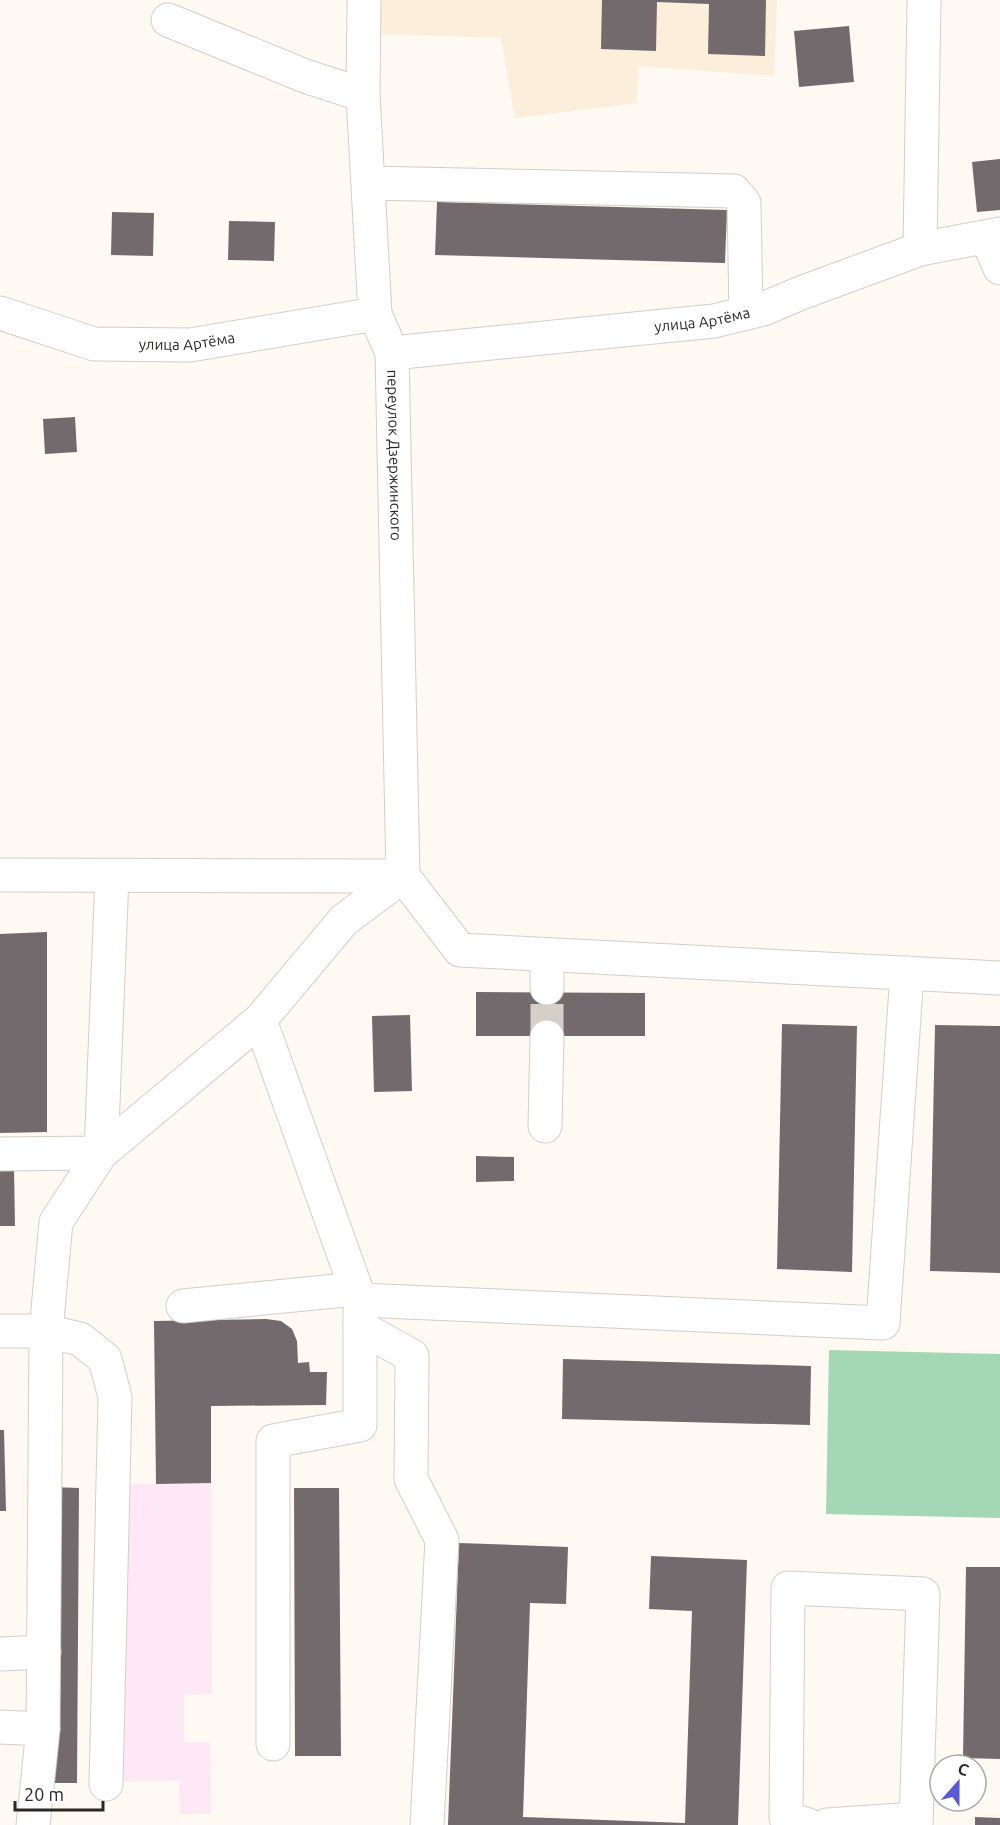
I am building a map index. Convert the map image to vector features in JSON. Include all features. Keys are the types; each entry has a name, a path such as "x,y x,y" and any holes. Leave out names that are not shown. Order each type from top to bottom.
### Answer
{"street":[{"name":"переулок Дзержинского","path":"364,0 363,95 375,314 392,353 403,876"},
{"path":"920,249 924,0"},
{"path":"168,20 305,75 363,95"},
{"path":"368,183 734,191 744,203 746,313"},
{"path":"993,235 1000,268"},
{"name":"улица Артёма","path":"392,353 714,321 763,309 801,292 920,249 993,235"},
{"name":"улица Артёма","path":"0,313 94,344 190,345 375,314"},
{"path":"0,875 403,876"},
{"path":"101,1153 112,876"},
{"path":"403,876 460,950 1000,978"},
{"path":"56,1222 101,1153 260,1020 344,920 403,876"},
{"path":"547,988 548,955"},
{"path":"183,1306 359,1305 884,1323 907,973"},
{"path":"260,1020 359,1305 360,1425 273,1441 273,1744"},
{"path":"545,1126 546,1036"},
{"path":"0,1154 101,1153"},
{"path":"33,1825 43,1729 46,1331 56,1222 57,1154"},
{"path":"359,1305 412,1356 411,1479 442,1540 427,1825"},
{"path":"0,1331 46,1331 80,1340 105,1359 115,1397 106,1784"},
{"path":"808,1825 786,1818 788,1588 923,1594 916,1822 827,1825"},
{"path":"0,1654 44,1652"},
{"path":"0,1727 43,1729"}],"shaded area":[{"path":"380,0 777,0 774,76 638,66 637,103 515,118 501,38 382,34"},
{"path":"211,1483 212,1694 184,1695 184,1742 210,1742 211,1814 180,1814 179,1781 120,1782 119,1484"}],"green space":[{"path":"829,1350 1000,1354 1000,1518 826,1514"}],"building":[{"path":"602,0 766,0 765,56 708,54 709,4 657,2 656,51 601,49"},
{"path":"849,26 854,82 799,87 794,31"},
{"path":"1000,159 1000,210 977,212 972,162"},
{"path":"437,202 727,210 725,263 435,255"},
{"path":"112,212 154,213 153,256 111,255"},
{"path":"229,221 275,222 274,261 228,260"},
{"path":"75,417 77,452 45,454 43,419"},
{"path":"47,932 47,1132 0,1133 0,934"},
{"path":"476,992 645,993 645,1036 476,1036"},
{"path":"410,1015 412,1091 374,1092 372,1016"},
{"path":"782,1024 857,1026 852,1272 777,1269"},
{"path":"935,1025 1000,1026 1000,1273 930,1271"},
{"path":"476,1156 514,1157 514,1181 476,1182"},
{"path":"0,1170 14,1170 15,1226 0,1226"},
{"path":"266,1319 281,1321 292,1329 297,1341 298,1363 309,1362 310,1372 327,1372 326,1405 211,1406 211,1483 156,1484 154,1321"},
{"path":"563,1359 811,1366 810,1425 562,1419"},
{"path":"0,1430 4,1430 6,1511 0,1511"},
{"path":"52,1487 79,1488 77,1783 51,1783"},
{"path":"294,1488 339,1488 341,1756 295,1756"},
{"path":"459,1543 568,1547 566,1604 530,1603 523,1817 685,1823 692,1611 649,1609 651,1556 747,1560 738,1825 448,1825"},
{"path":"966,1567 1000,1567 1000,1759 988,1759 988,1753 963,1753"},
{"path":"975,1817 1000,1818 1000,1825 975,1825"}],"tunnel":[{"path":"547,988 547,1037"}]}
